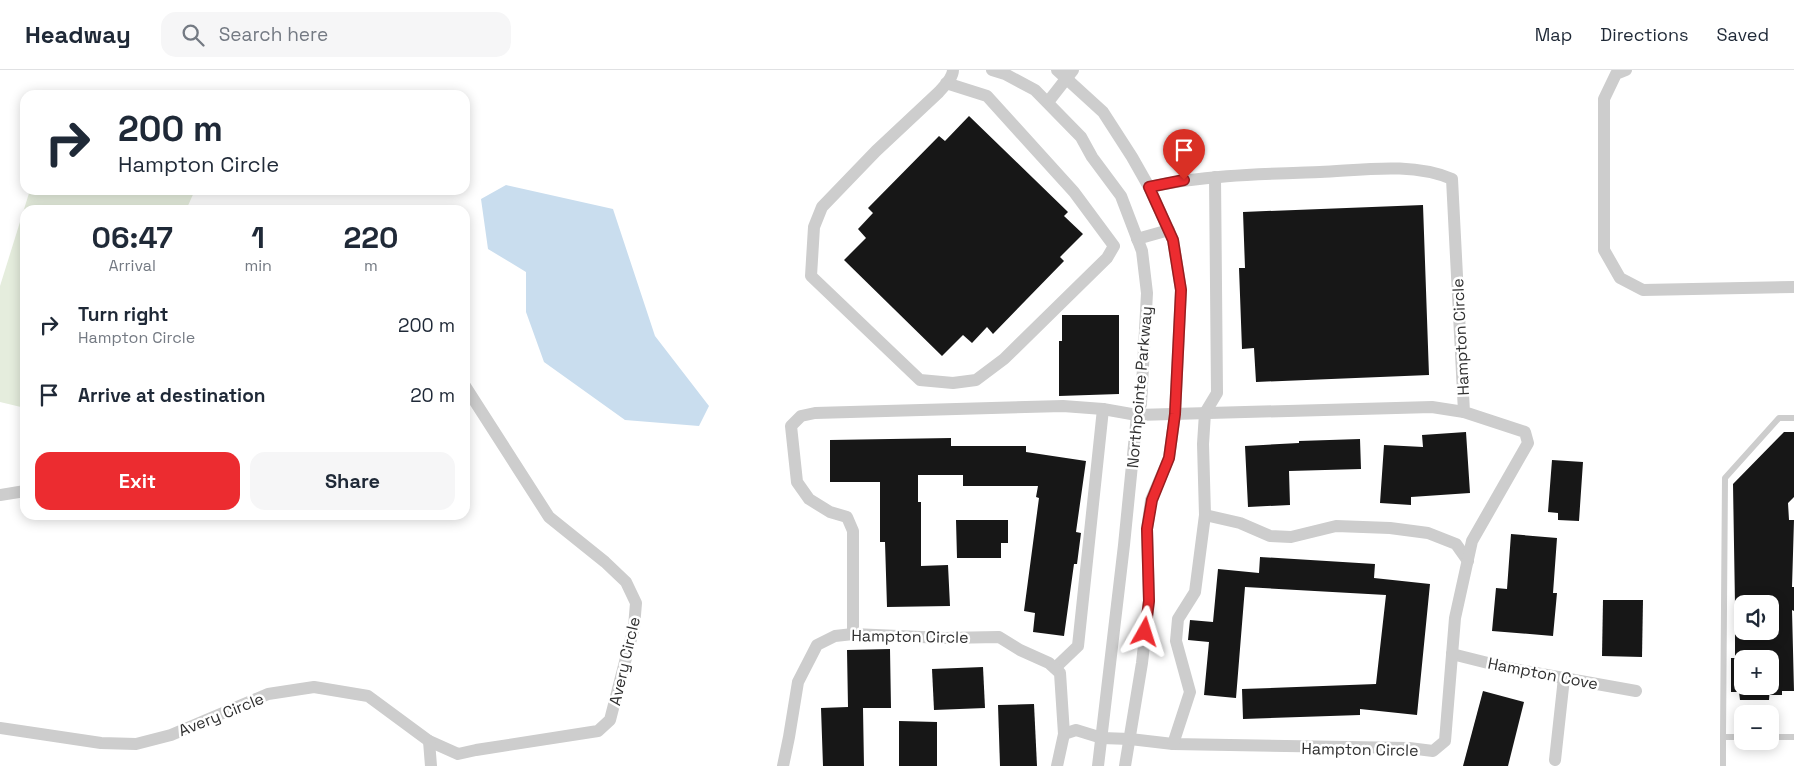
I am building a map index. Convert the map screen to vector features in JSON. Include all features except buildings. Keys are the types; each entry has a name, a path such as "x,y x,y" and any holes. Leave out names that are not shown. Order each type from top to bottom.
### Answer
{"street":[{"path":"946,83 987,96 1074,192 1114,246 1107,258 1004,359 976,380 953,384 920,380 811,276 814,226 822,207 876,151 939,92 946,83 953,75 953,70"},
{"name":"Northpointe Parkway","path":"992,70 1005,74 1035,90 1081,137 1092,157 1121,196 1142,251 1146,292 1142,384 1098,766"},
{"path":"1626,70 1616,74 1604,99 1604,250 1620,278 1643,290 1794,287"},
{"path":"1048,102 1065,73"},
{"name":"Northpointe Parkway","path":"1065,73 1103,112 1132,156 1149,187 1173,240 1181,290 1175,414 1169,458 1152,500 1147,529 1149,601 1142,663 1125,766"},
{"name":"Hampton Circle","path":"1064,734 1076,730 1102,738 1173,744 1409,748 1433,751 1445,741 1454,618 1472,541 1528,444 1525,432 1464,412 1452,179 1440,174 1402,169 1215,177 1184,180 1149,187"},
{"path":"1173,744 1190,692 1176,641 1178,619 1195,592 1205,515 1203,444 1205,413 1217,393 1215,177"},
{"path":"1137,239 1169,230"},
{"name":"Avery Circle","path":"0,728 101,742 136,744 171,735 268,694 314,686 368,696 458,760 476,750 598,731 610,720 634,627 636,603 626,582 605,562 549,518 470,394"},
{"path":"852,634 853,531 847,516 830,512 809,499 797,482 792,426 801,416 815,412 1063,406 1103,409 1138,415 1432,407 1464,412"},
{"path":"1058,766 1064,734 1060,673 1055,668 1078,646 1103,409"},
{"path":"0,495 20,492"},
{"path":"1205,515 1240,523 1270,536 1291,537 1336,526 1390,528 1428,533 1456,544 1468,561"},
{"name":"Hampton Circle","path":"783,766 798,682 817,645 835,636 852,634 944,638 999,637 1055,668"},
{"name":"Hampton Cove","path":"1452,654 1508,668 1636,691"},
{"path":"1555,760 1564,678"},
{"path":"429,741 430,766"}],"lane":[{"path":"1723,766 1725,478 1779,418 1794,418"},
{"path":"1723,737 1734,737"},
{"path":"1779,737 1794,737"}],"green space":[{"path":"28,195 193,195 188,205 25,205"},
{"path":"20,222 20,407 0,402 0,286"}],"water":[{"path":"506,185 613,209 655,336 709,406 699,426 625,420 544,362 526,312 526,272 488,249 481,199"}],"route":[{"path":"1145,632 1149,601 1147,529 1152,500 1169,458 1175,414 1181,290 1173,240 1149,187 1184,180"}]}
